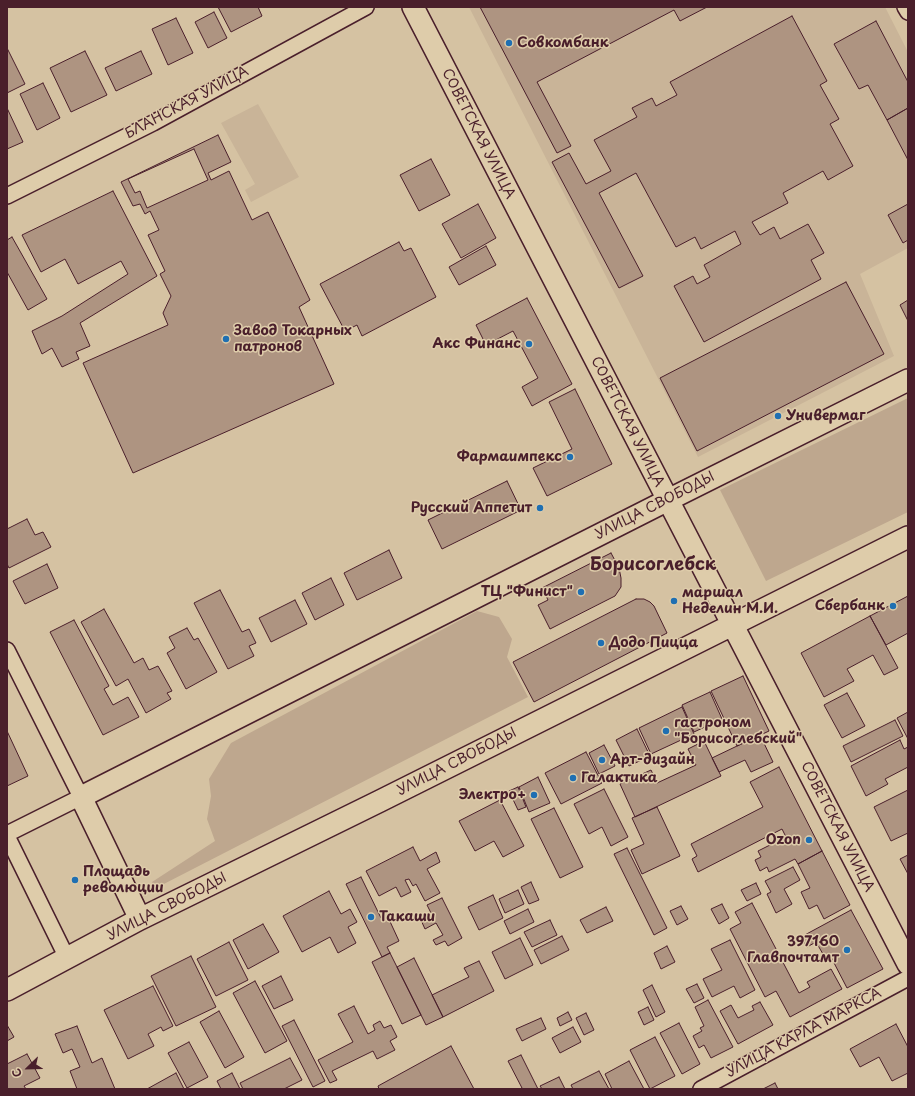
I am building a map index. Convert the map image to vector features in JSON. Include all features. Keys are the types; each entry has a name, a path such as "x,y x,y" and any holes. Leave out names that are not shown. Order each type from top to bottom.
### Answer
{"main road":[{"name":"СОВЕТСКАЯ УЛИЦА","path":"413,7 908,964"},
{"name":"УЛИЦА СВОБОДЫ","path":"81,797 908,380"},
{"name":"УЛИЦА СВОБОДЫ","path":"7,990 140,919 380,801 908,537"},
{"path":"81,797 140,919"}],"street":[{"name":"БЛАНСКАЯ УЛИЦА","path":"7,196 153,123 366,7"},
{"path":"906,7 908,12"},
{"path":"7,650 81,797 7,835 67,958"},
{"name":"УЛИЦА КАРЛА МАРКСА","path":"701,1089 908,978"}],"shaded area":[{"path":"469,7 885,7 908,52 908,248 860,274 894,356 698,457"},
{"path":"258,104 299,177 251,202 245,190 255,184 221,123"},
{"path":"908,398 908,512 766,581 720,490"},
{"path":"477,611 499,617 512,639 507,657 528,697 156,888 152,882 215,841 207,819 211,796 209,779 231,743"}],"building":[{"path":"218,7 258,7 262,16 231,32"},
{"path":"480,7 707,7 680,21 674,10 537,82 571,146 557,153"},
{"path":"214,12 227,38 208,48 195,22"},
{"path":"792,16 827,81 820,85 839,119 830,124 853,166 828,180 823,171 783,193 788,203 752,222 760,235 774,227 780,239 808,224 824,253 811,260 821,279 704,342 674,286 693,276 697,284 710,277 704,265 741,244 735,231 701,249 695,237 676,247 636,173 599,193 643,276 619,288 552,162 569,153 586,184 611,171 594,140 637,117 632,108 652,98 656,106 677,95 670,82"},
{"path":"176,18 193,53 168,65 152,29"},
{"path":"876,21 908,82 908,108 887,120 868,85 859,89 834,44"},
{"path":"7,48 25,84 7,93"},
{"path":"85,51 107,95 71,112 50,68"},
{"path":"141,51 152,74 116,91 105,68"},
{"path":"43,83 60,118 37,130 20,94"},
{"path":"7,108 23,142 7,149"},
{"path":"908,108 908,160 887,120"},
{"path":"218,135 231,162 208,173 211,180 229,171 252,220 268,212 310,300 299,307 334,384 133,473 83,363 168,325 163,313 171,296 160,274 165,271 148,235 159,230 150,211 145,214 140,204 133,206 121,182"},
{"path":"194,149 208,180 147,208 140,191 135,193 128,179"},
{"path":"431,159 450,195 419,211 400,175"},
{"path":"113,191 157,276 80,323 90,346 76,352 79,359 62,367 52,348 42,354 32,331 62,316 128,274 121,261 78,284 65,259 41,272 22,235"},
{"path":"478,204 496,238 461,258 442,224"},
{"path":"908,204 908,240 903,243 888,215"},
{"path":"12,237 47,299 28,310 7,272 7,240"},
{"path":"399,242 404,251 411,248 436,297 362,336 357,325 345,331 320,284"},
{"path":"486,246 496,265 459,285 449,267"},
{"path":"846,282 884,354 697,451 660,378"},
{"path":"527,298 572,384 532,406 522,387 538,378 513,331 486,345 476,325"},
{"path":"908,300 908,321 900,305"},
{"path":"575,389 612,464 547,496 533,468 572,449 549,402"},
{"path":"507,481 521,510 442,549 428,520"},
{"path":"27,519 35,535 43,532 51,547 9,568 7,564 7,529"},
{"path":"389,550 402,578 357,600 344,573"},
{"name":"ТЦ \"Финист\"","path":"611,553 619,568 621,578 621,587 615,596 550,629 538,605 548,600 542,588"},
{"path":"47,564 58,588 25,604 13,581"},
{"path":"331,578 344,605 315,620 302,593"},
{"path":"220,590 242,632 249,629 256,643 249,646 254,656 228,669 194,603"},
{"path":"908,596 908,633 886,645 870,616"},
{"path":"636,599 644,599 654,606 667,633 534,702 513,662"},
{"path":"295,600 307,624 271,642 259,618"},
{"path":"104,609 134,663 143,658 149,670 158,666 172,691 167,693 171,699 146,713 128,679 116,686 81,622"},
{"path":"870,616 898,668 884,675 873,655 847,669 854,681 824,697 801,653"},
{"path":"74,620 109,686 104,689 113,705 128,697 139,717 103,735 50,632"},
{"path":"187,628 194,640 198,638 217,672 186,689 167,653 175,648 169,637"},
{"path":"743,676 769,731 737,746 711,691"},
{"path":"710,692 722,719 694,732 682,705"},
{"path":"847,693 865,726 842,738 824,705"},
{"name":"гастроном \"Борисоглебский\"","path":"682,707 694,734 651,754 639,728"},
{"path":"908,712 908,739 897,718"},
{"path":"895,720 903,736 851,762 843,746"},
{"path":"637,729 650,756 629,766 616,740"},
{"path":"7,731 28,776 7,786"},
{"path":"760,735 773,762 751,772 745,760 719,772 712,758"},
{"path":"900,740 904,749 908,747 908,767 885,779 888,784 866,796 851,766"},
{"path":"704,741 721,776 635,817 620,784 651,770 657,783 696,765 688,749"},
{"name":"Арт-дизайн","path":"604,745 615,766 599,774 589,753"},
{"name":"Галактика","path":"586,752 602,783 561,804 545,773"},
{"path":"779,767 822,851 798,864 795,859 769,872 767,867 760,871 755,860 761,857 758,851 786,837 782,829 698,872 692,859 697,856 691,844 763,807 750,782"},
{"name":"Электро+","path":"538,777 550,803 529,812 519,787"},
{"path":"518,787 526,807 518,810 509,791"},
{"path":"604,789 628,837 611,846 602,827 589,834 574,804"},
{"path":"908,790 908,833 891,841 874,807"},
{"path":"500,800 524,846 503,857 494,841 475,851 459,821"},
{"path":"657,807 680,856 642,874 631,850 644,844 632,818"},
{"path":"554,808 583,867 560,878 531,819"},
{"path":"413,847 420,861 436,852 440,862 427,869 440,893 425,901 416,884 413,886 409,879 405,880 411,892 401,897 396,887 379,896 366,871"},
{"path":"627,848 667,928 654,935 614,854"},
{"path":"822,851 850,905 824,919 817,905 809,909 801,892 810,888 798,864"},
{"path":"908,855 908,874 900,859"},
{"path":"793,867 800,880 784,889 792,904 776,913 767,894 771,892 765,881"},
{"name":"Такаши","path":"361,877 381,918 387,915 399,941 387,947 390,953 382,957 346,884"},
{"path":"531,882 539,900 529,904 521,887"},
{"path":"756,883 761,894 747,901 741,890"},
{"path":"518,890 524,904 505,913 499,899"},
{"path":"329,891 341,914 350,909 357,922 348,927 356,943 338,953 330,937 302,952 283,916"},
{"path":"493,895 503,918 479,930 468,907"},
{"path":"442,898 462,938 448,946 445,941 436,945 433,940 443,935 436,923 425,929 420,918 431,913 427,905"},
{"path":"752,903 799,993 810,987 807,982 831,969 842,989 790,1017 776,991 765,997 730,929 741,923 735,912"},
{"path":"722,904 729,918 719,924 711,909"},
{"path":"681,906 688,919 677,925 670,911"},
{"path":"606,907 613,921 587,933 580,920"},
{"path":"528,909 534,922 510,934 504,921"},
{"path":"851,910 883,969 847,988 832,959 827,961 816,942 807,947 801,937"},
{"path":"550,920 557,935 532,947 524,932"},
{"path":"263,924 279,952 248,969 233,940"},
{"path":"562,936 569,950 541,964 534,950"},
{"path":"520,938 533,965 505,979 492,952"},
{"path":"730,940 755,990 740,998 734,986 712,997 703,979 722,970 711,949"},
{"path":"229,942 248,980 216,996 197,959"},
{"path":"667,946 675,962 661,969 654,953"},
{"path":"390,953 421,1015 402,1024 372,962"},
{"path":"191,956 216,1007 176,1026 151,976"},
{"path":"414,958 443,1017 426,1025 397,967"},
{"path":"479,961 494,991 443,1017 432,995 469,977 464,968"},
{"path":"281,976 293,1000 274,1009 262,986"},
{"path":"255,981 287,1041 265,1053 233,993"},
{"path":"697,984 704,998 694,1003 686,989"},
{"path":"652,985 665,1012 656,1017 643,990"},
{"path":"153,986 173,1026 163,1031 161,1027 148,1034 154,1046 128,1059 104,1010"},
{"path":"708,1000 733,1047 711,1058 704,1045 699,1048 693,1036 702,1031 700,1028 704,1026 695,1007"},
{"path":"760,1002 773,1025 738,1044 720,1011 731,1005 738,1018 754,1010 752,1006"},
{"path":"354,1006 368,1034 375,1030 373,1025 380,1021 384,1028 391,1025 397,1037 390,1041 395,1050 377,1059 373,1051 332,1071 337,1080 330,1083 318,1060 353,1042 338,1014"},
{"path":"648,1007 654,1020 644,1025 638,1012"},
{"path":"219,1011 244,1057 225,1068 200,1022"},
{"path":"568,1012 572,1020 560,1026 557,1018"},
{"path":"586,1013 594,1030 584,1035 576,1018"},
{"path":"541,1018 546,1029 522,1041 516,1029"},
{"path":"294,1020 325,1081 313,1087 282,1026"},
{"path":"679,1023 700,1064 682,1074 660,1033"},
{"path":"896,1024 908,1047 908,1073 892,1081 879,1057 860,1067 850,1049"},
{"path":"7,1025 14,1037 7,1041"},
{"path":"77,1026 92,1063 102,1058 115,1089 77,1089 70,1071 80,1067 72,1049 63,1053 55,1034"},
{"path":"573,1027 581,1042 560,1053 552,1038"},
{"path":"655,1037 675,1076 650,1089 630,1050"},
{"path":"189,1042 208,1077 187,1088 168,1053"},
{"path":"451,1046 474,1089 379,1089 378,1086"},
{"path":"27,1054 40,1078 24,1086 26,1089 8,1089 7,1064"},
{"path":"521,1055 538,1089 520,1089 522,1088 508,1061"},
{"path":"290,1058 302,1080 284,1089 243,1089 240,1083"},
{"path":"629,1061 644,1089 612,1089 605,1074"},
{"path":"599,1071 609,1089 573,1089 571,1085"},
{"path":"176,1073 184,1089 147,1089"},
{"path":"232,1073 240,1089 221,1089 217,1081"},
{"path":"559,1077 565,1089 542,1089 540,1086"},
{"path":"775,1083 778,1089 763,1089"}],"place":[{"name":"Совкомбанк","path":"509,43"},
{"name":"Завод Токарных патронов","path":"226,339"},
{"name":"Акс Финанс","path":"529,344"},
{"name":"Универмаг","path":"778,416"},
{"name":"Фармаимпекс","path":"570,457"},
{"name":"Русский Аппетит","path":"540,508"},
{"name":"ТЦ \"Финист\"","path":"581,592"},
{"name":"маршал Неделин М.И.","path":"674,601"},
{"name":"Сбербанк","path":"893,606"},
{"name":"Додо Пицца","path":"601,643"},
{"name":"гастроном \"Борисоглебский\"","path":"666,731"},
{"name":"Арт-дизайн","path":"602,760"},
{"name":"Галактика","path":"573,778"},
{"name":"Электро+","path":"534,795"},
{"name":"Ozon","path":"809,840"},
{"name":"Площадь революции","path":"75,880"},
{"name":"Такаши","path":"371,917"},
{"name":"397160 Главпочтамт","path":"847,950"}],"district":[{"name":"Борисоглебск","path":"653,565"}]}
